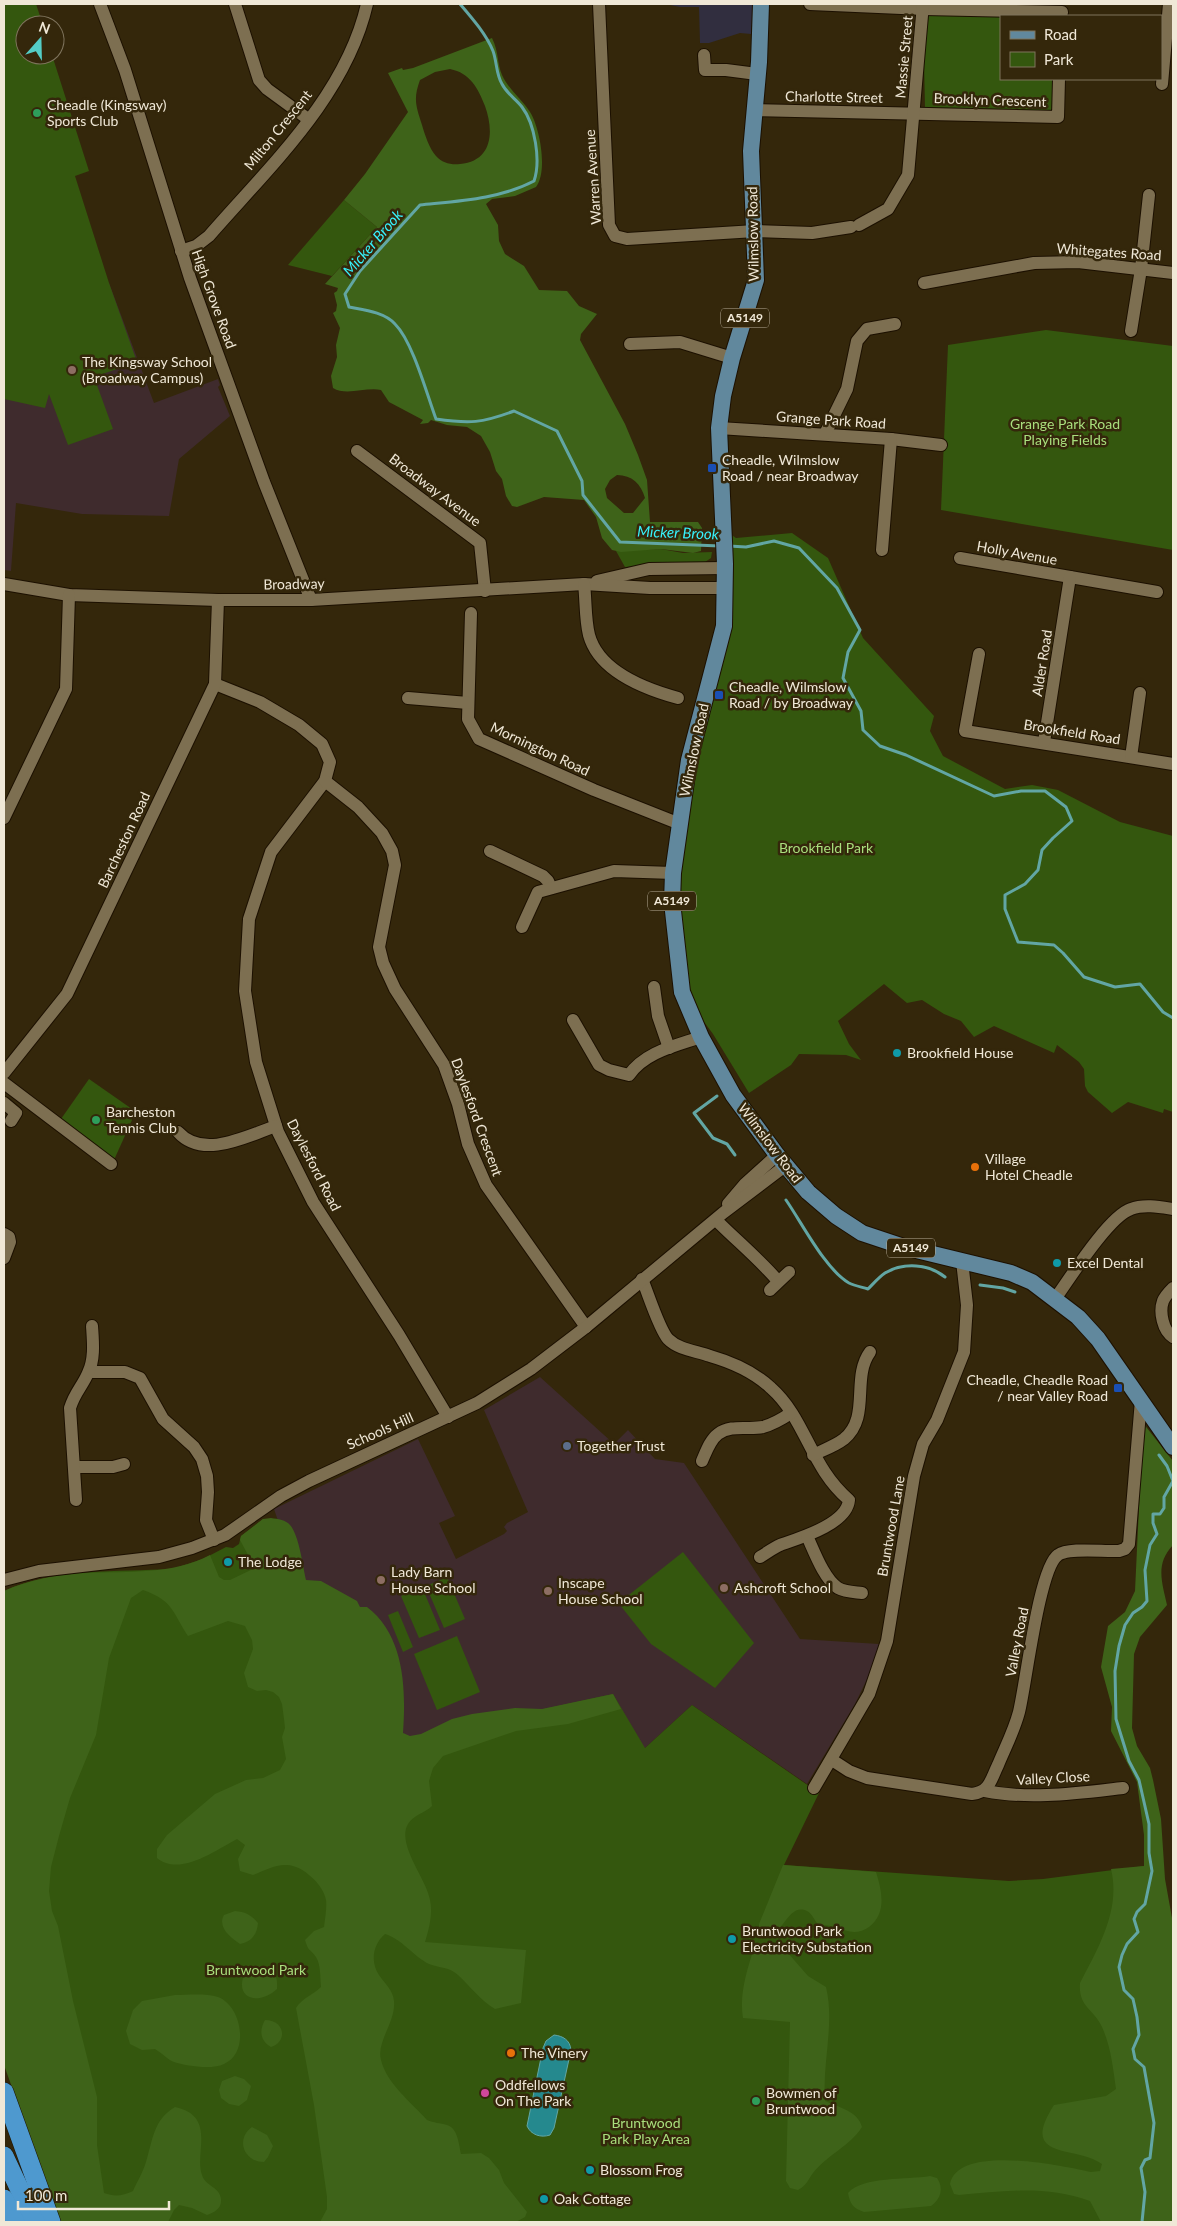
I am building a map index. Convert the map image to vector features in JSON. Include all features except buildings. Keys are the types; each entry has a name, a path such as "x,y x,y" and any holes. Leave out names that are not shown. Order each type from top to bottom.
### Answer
{"highway":[{"path":"4,2092 51,2222"},
{"path":"4,2156 36,2222"},
{"path":"4,2199 15,2222"}],"main road":[{"name":"Wilmslow Road","path":"761,4 751,152 756,280 732,358 723,396 719,428 725,588 724,626 689,760 672,873 672,902 682,992 733,1104 808,1192 836,1216 862,1233 904,1247 1011,1273 1032,1282 1055,1299"},
{"name":"A5149","path":"1055,1299 1078,1317 1098,1339 1173,1447"}],"street":[{"name":"High Grove Road","path":"100,4 125,70 180,251 264,482 311,600"},
{"path":"235,4 259,80 267,89 308,119"},
{"name":"Milton Crescent","path":"180,251 196,246 209,236 308,119 339,74 349,55 360,30 367,4"},
{"name":"Warren Avenue","path":"599,4 609,225 615,236 627,239 721,232 812,233 855,226"},
{"path":"810,4 1062,12 1062,15"},
{"path":"1162,84 1169,4"},
{"name":"Massie Street","path":"855,226 888,209 908,175 924,7"},
{"path":"704,55 705,70 726,70 757,74"},
{"name":"Brooklyn Crescent","path":"914,113 1058,117 1060,80"},
{"name":"Charlotte Street","path":"753,110 914,113"},
{"path":"1131,331 1141,269 1149,195"},
{"name":"Whitegates Road","path":"924,283 1034,263 1078,262 1173,273"},
{"path":"825,434 847,388 857,341 867,329 894,324"},
{"path":"630,344 680,342 732,358"},
{"name":"Grange Park Road","path":"719,428 891,439 941,445"},
{"path":"882,550 891,439"},
{"name":"Broadway Avenue","path":"357,451 480,543 485,591"},
{"name":"Holly Avenue","path":"960,558 1069,583 1156,592"},
{"name":"Broadway","path":"584,584 649,568 724,563"},
{"name":"Alder Road","path":"1044,742 1069,583"},
{"name":"Broadway","path":"4,584 69,595 218,600 311,600 584,584 650,588 725,588"},
{"path":"584,584 590,636 601,656 621,675 653,691 678,698"},
{"path":"4,818 66,689 69,595"},
{"name":"Barcheston Road","path":"4,1073 67,994 215,684 218,600"},
{"name":"Mornington Road","path":"471,612 468,719 479,739 594,790 680,824"},
{"name":"Brookfield Road","path":"979,654 966,731 1173,764"},
{"path":"215,684 260,702 299,725 322,744 330,762 325,781"},
{"path":"1131,757 1140,694"},
{"path":"408,698 468,702"},
{"name":"Daylesford Road","path":"325,781 271,852 249,919 245,991 256,1062 276,1126 313,1202 399,1335 448,1417"},
{"name":"Daylesford Crescent","path":"325,781 358,807 382,833 392,851 395,865 379,947 383,963 395,989 444,1065 458,1104 468,1144 486,1185 586,1327"},
{"path":"490,851 543,876 548,881 550,888"},
{"path":"522,927 538,892 614,871 672,873"},
{"path":"654,987 658,1016 669,1048"},
{"path":"573,1020 599,1065 630,1080 641,1061 669,1048 701,1037"},
{"path":"4,1083 111,1164"},
{"path":"4,1103 16,1113 11,1121"},
{"path":"178,1132 183,1138 204,1146 230,1142 276,1126"},
{"name":"Schools Hill","path":"4,1580 40,1571 160,1557 214,1540 287,1492 338,1466 448,1417 500,1390 586,1327 720,1216 729,1200 781,1161"},
{"path":"1055,1299 1104,1233 1123,1212 1145,1206 1173,1209"},
{"path":"720,1216 743,1247 759,1258 774,1285 789,1272"},
{"path":"4,1258 10,1242 7,1236"},
{"name":"Bruntwood Lane","path":"814,1788 832,1760 868,1694 882,1660 890,1630 899,1560 914,1476 923,1444 937,1420 964,1352 967,1305 962,1260"},
{"path":"642,1280 667,1338 678,1346 726,1361 755,1376 771,1387 791,1413 824,1474 837,1490 849,1500 849,1507 841,1516 807,1536 779,1546 760,1557"},
{"path":"1173,1288 1163,1300 1162,1317 1168,1334 1173,1337"},
{"path":"76,1500 70,1408 74,1394 89,1372 92,1360 92,1326"},
{"path":"813,1455 845,1438 856,1424 860,1405 863,1364 870,1352"},
{"path":"89,1372 125,1372 140,1378 163,1419 194,1447 202,1459 207,1476 206,1520 214,1540"},
{"name":"Valley Road","path":"985,1791 1011,1736 1019,1710 1042,1593 1050,1565 1054,1558 1063,1552 1119,1552 1129,1544 1141,1400"},
{"path":"702,1461 711,1441 718,1434 740,1428 763,1427 777,1422 791,1413"},
{"path":"74,1467 114,1467 124,1464"},
{"path":"807,1536 820,1564 833,1583 838,1588 862,1593"},
{"path":"832,1760 857,1775 877,1780 972,1794 985,1791"},
{"name":"Valley Close","path":"985,1791 1004,1795 1025,1795 1123,1788"}],"shaded area":[{"path":"665,4 754,4 751,34 740,33 709,43 700,43 699,7 680,7"},
{"name":"The Kingsway School (Broadway Campus)","path":"4,211 109,283 154,403 218,379 220,385 218,387 230,416 179,459 169,516 82,514 16,503 11,571 4,570"},
{"path":"540,1377 614,1444 628,1430 655,1459 684,1463 800,1639 879,1644 870,1673 855,1704 807,1784 692,1705 645,1748 525,1713 372,1746 305,1600 274,1509 418,1439 455,1516 439,1523 456,1559 504,1534 507,1531 504,1527 507,1523 528,1512 484,1410"}],"green space":[{"path":"4,4 36,4 40,15 15,15 15,65 55,65 89,171 75,176 109,283 137,362 94,377 113,429 68,445 49,394 45,408 4,399"},
{"path":"923,13 1000,16 1000,80 1056,80 1056,114 925,108"},
{"path":"492,38 502,75 534,119 542,160 540,180 536,187 515,196 492,199 486,204 498,225 499,241 505,254 524,266 539,290 567,291 579,306 597,314 581,334 580,340 625,424 638,455 647,480 650,522 698,522 702,528 701,551 693,553 661,549 621,552 612,550 602,538 596,517 584,500 544,497 517,507 512,506 506,496 502,479 496,471 490,452 481,436 467,427 447,425 431,420 428,423 420,424 423,420 389,402 381,390 344,391 333,388 331,376 337,357 336,345 340,328 333,313 336,311 337,305 334,293 338,288 325,284 377,227 344,200 365,174 408,112 388,73 402,68 403,70 413,68","holes":["450,69 463,74 476,87 485,106 490,125 490,135 485,151 471,162 460,164 444,162 434,153 426,137 416,102 420,80 435,72","617,475 622,475 635,481 643,493 645,498 633,513 624,513 607,498 605,489 610,480"]},
{"path":"344,200 377,227 332,276 288,265"},
{"name":"Grange Park Road Playing Fields","path":"1046,330 1173,346 1173,550 941,510 948,345"},
{"name":"Brookfield Park","path":"723,529 736,538 792,533 828,558 863,638 934,716 930,731 943,756 1005,789 1032,785 1058,790 1120,822 1173,836 1173,1112 1164,1109 1163,1113 1128,1102 1112,1113 1088,1092 1085,1086 1084,1069 1079,1062 1057,1045 1054,1053 994,1026 974,1037 961,1021 944,1014 922,1000 907,1003 884,984 838,1021 849,1044 861,1060 846,1055 799,1054 791,1065 749,1093 713,1034 682,992 673,873 724,626"},
{"path":"661,549 683,553 712,552 711,558 705,562 625,567 616,551"},
{"name":"Barcheston Tennis Club","path":"89,1079 132,1109 132,1120 114,1160 61,1119"},
{"path":"1143,1423 1173,1461 1173,1545 1164,1559 1161,1574 1167,1605 1140,1637 1134,1654 1132,1728 1137,1746 1150,1768 1153,1780 1161,1819 1165,1879 1172,1918 1173,2222 1101,2222 1090,2201 1074,2196 1025,2190 959,2195 954,2194 950,2184 957,2171 971,2164 991,2161 1036,2162 1091,2172 1100,2171 1102,2164 1091,2158 1054,2148 1046,2143 1043,2135 1045,2123 1054,2105 1106,2096 1116,2089 1108,2042 1099,2021 1081,1997 1080,1983 1100,1942 1110,1914 1113,1899 1111,1869 1144,1866 1144,1835 1137,1782 1111,1731 1112,1707 1101,1667 1108,1626 1125,1612 1135,1591"},
{"path":"271,1518 286,1522 293,1530 298,1543 306,1580 321,1581 357,1601 360,1607 367,1607 380,1619 389,1633 396,1648 403,1682 403,1733 410,1736 421,1734 452,1719 472,1714 515,1708 542,1709 613,1694 621,1709 568,1724 516,1731 443,1756 433,1768 429,1781 432,1806 413,1818 405,1832 409,1852 428,1892 431,1905 430,1921 425,1942 526,1950 521,2003 495,2009 455,1972 429,1964 391,1936 385,1934 375,1948 374,1965 390,1990 394,2001 392,2017 383,2039 380,2053 388,2077 427,2120 447,2125 454,2130 461,2154 481,2153 489,2158 499,2170 504,2183 527,2212 525,2217 516,2222 320,2222 327,2209 327,2197 314,2105 296,2008 321,1987 318,1960 309,1949 305,1940 314,1931 324,1927 326,1900 324,1894 317,1882 299,1868 293,1866 278,1866 253,1875 240,1871 238,1859 245,1845 237,1839 209,1855 187,1863 176,1865 166,1863 157,1858 157,1849 167,1835 215,1794 246,1780 263,1778 280,1770 286,1759 282,1737 285,1728 282,1704 279,1697 273,1692 266,1690 257,1691 248,1687 244,1673 253,1649 252,1640 245,1626 228,1621 188,1636 167,1603 161,1598 143,1590 131,1598 109,1658 96,1735 70,1798 51,1867 49,1891 52,1911 58,1926 73,2001 97,2097 97,2145 104,2193 118,2195 133,2191 145,2166 152,2138 158,2124 175,2107 188,2112 196,2118 200,2127 200,2166 202,2175 206,2182 220,2195 221,2202 219,2207 207,2215 192,2208 179,2205 168,2222 60,2222 4,2065 4,1591 44,1578 65,1575 165,1569 180,1566 210,1555 219,1577 224,1580 230,1580 255,1568 240,1540 241,1536 263,1519"},
{"name":"Bruntwood Park","path":"263,1519 266,1530 372,1746 613,1694 645,1748 692,1705 819,1793 784,1865 1009,1881 1043,1879 1144,1866 1172,1918 1173,2222 70,2222 4,1591 44,1578 86,1572 172,1569 203,1559 226,1547 233,1548 239,1544 241,1536"},
{"path":"683,1552 754,1643 715,1688 651,1644 620,1605 620,1602"},
{"path":"447,1577 465,1619 444,1628 426,1586"},
{"path":"422,1587 440,1630 419,1638 401,1596"},
{"path":"398,1611 413,1647 403,1652 388,1615"},
{"path":"457,1636 480,1692 437,1710 414,1654"},
{"path":"783,1865 876,1872 882,1901 879,1915 869,1927 862,1931 854,1932 819,1925 809,1912 800,1910 794,1912 774,1933 767,1935 759,1934 759,1924"},
{"path":"235,1911 248,1914 258,1923 253,1937 240,1944 226,1932 222,1924 224,1915"},
{"path":"769,1947 788,1953 808,1976 826,1987 829,2029 825,2072 825,2101 852,2113 862,2127 851,2140 825,2161 813,2173 806,2184 798,2190 790,2188 786,2181 790,2022 743,2018 743,1992 754,1948"},
{"path":"255,1966 270,1969 276,1978 277,1989 262,1998 249,1997 244,1993 242,1987 242,1980 246,1970"},
{"path":"175,1995 208,1995 218,1997 226,2002 233,2010 240,2030 240,2040 232,2058 219,2066 192,2066 172,2061 155,2049 142,2050 130,2044 126,2031 133,2010 142,2001"},
{"path":"265,2020 277,2024 282,2032 280,2041 271,2047 265,2042 261,2031"},
{"path":"235,2076 244,2079 251,2086 247,2100 239,2106 229,2104 221,2098 219,2090 222,2081"},
{"path":"252,2127 267,2135 273,2146 264,2162 251,2158 244,2149 244,2138"},
{"path":"930,2176 937,2178 941,2189 939,2197 931,2206 864,2212 857,2209 851,2203 848,2193 855,2188 874,2181"}],"water":[{"path":"554,2035 566,2039 571,2050 554,2128 550,2135 540,2136 531,2132 527,2126 543,2048 546,2041"}],"waterway":[{"name":"Micker Brook","path":"460,4 487,38 493,51 499,76 506,91 527,114 536,143 537,163 534,181 507,192 493,195 420,205 360,271 345,294 349,307 373,312 385,317 402,332 414,356 436,419 458,422 476,421 514,411 557,431 582,481 583,495 620,542 720,546"},
{"name":"Micker Brook","path":"729,546 746,547 774,541 799,548 837,588 860,630 848,652 843,678 861,711 863,730 880,746 906,755 994,796 1021,791 1045,791 1066,807 1072,821 1042,850 1038,870 1025,884 1005,895 1005,909 1018,942 1054,945 1084,977 1115,987 1140,984 1163,1012 1173,1018"},
{"path":"717,1096 694,1113 713,1138 727,1144 735,1155"},
{"path":"786,1200 823,1257 849,1283 868,1289 885,1273 892,1269 908,1266 932,1269 945,1277"},
{"path":"980,1285 1003,1288 1015,1292"},
{"path":"1142,2222 1145,2192 1141,2168 1145,2160 1150,2158 1154,2123 1144,2067 1135,2059 1133,2049 1139,2035 1133,1999 1124,1990 1119,1967 1127,1944 1138,1932 1134,1919 1137,1912 1145,1904 1152,1871 1149,1853 1149,1824 1139,1780 1129,1761 1116,1719 1115,1671 1125,1625 1133,1613 1147,1601 1145,1570 1150,1545 1157,1534 1153,1523 1153,1514 1160,1514 1164,1508 1164,1497 1173,1481 1167,1466 1159,1455"}],"place":[{"name":"Cheadle (Kingsway) Sports Club","path":"37,113"},
{"name":"The Kingsway School (Broadway Campus)","path":"72,370"},
{"name":"Cheadle, Wilmslow Road / near Broadway","path":"712,468"},
{"name":"Cheadle, Wilmslow Road / by Broadway","path":"719,695"},
{"name":"Brookfield House","path":"897,1053"},
{"name":"Barcheston Tennis Club","path":"96,1120"},
{"name":"Village Hotel Cheadle","path":"975,1167"},
{"name":"Excel Dental","path":"1057,1263"},
{"name":"Cheadle, Cheadle Road / near Valley Road","path":"1118,1388"},
{"name":"Together Trust","path":"567,1446"},
{"name":"The Lodge","path":"228,1562"},
{"name":"Lady Barn House School","path":"381,1580"},
{"name":"Ashcroft School","path":"724,1588"},
{"name":"Inscape House School","path":"548,1591"},
{"name":"Bruntwood Park Electricity Substation","path":"732,1939"},
{"name":"The Vinery","path":"511,2053"},
{"name":"Oddfellows On The Park","path":"485,2093"},
{"name":"Bowmen of Bruntwood","path":"756,2101"},
{"name":"Blossom Frog","path":"590,2170"},
{"name":"Oak Cottage","path":"544,2199"}],"park label":[{"name":"Bruntwood Park Play Area","path":"646,2132"}]}
